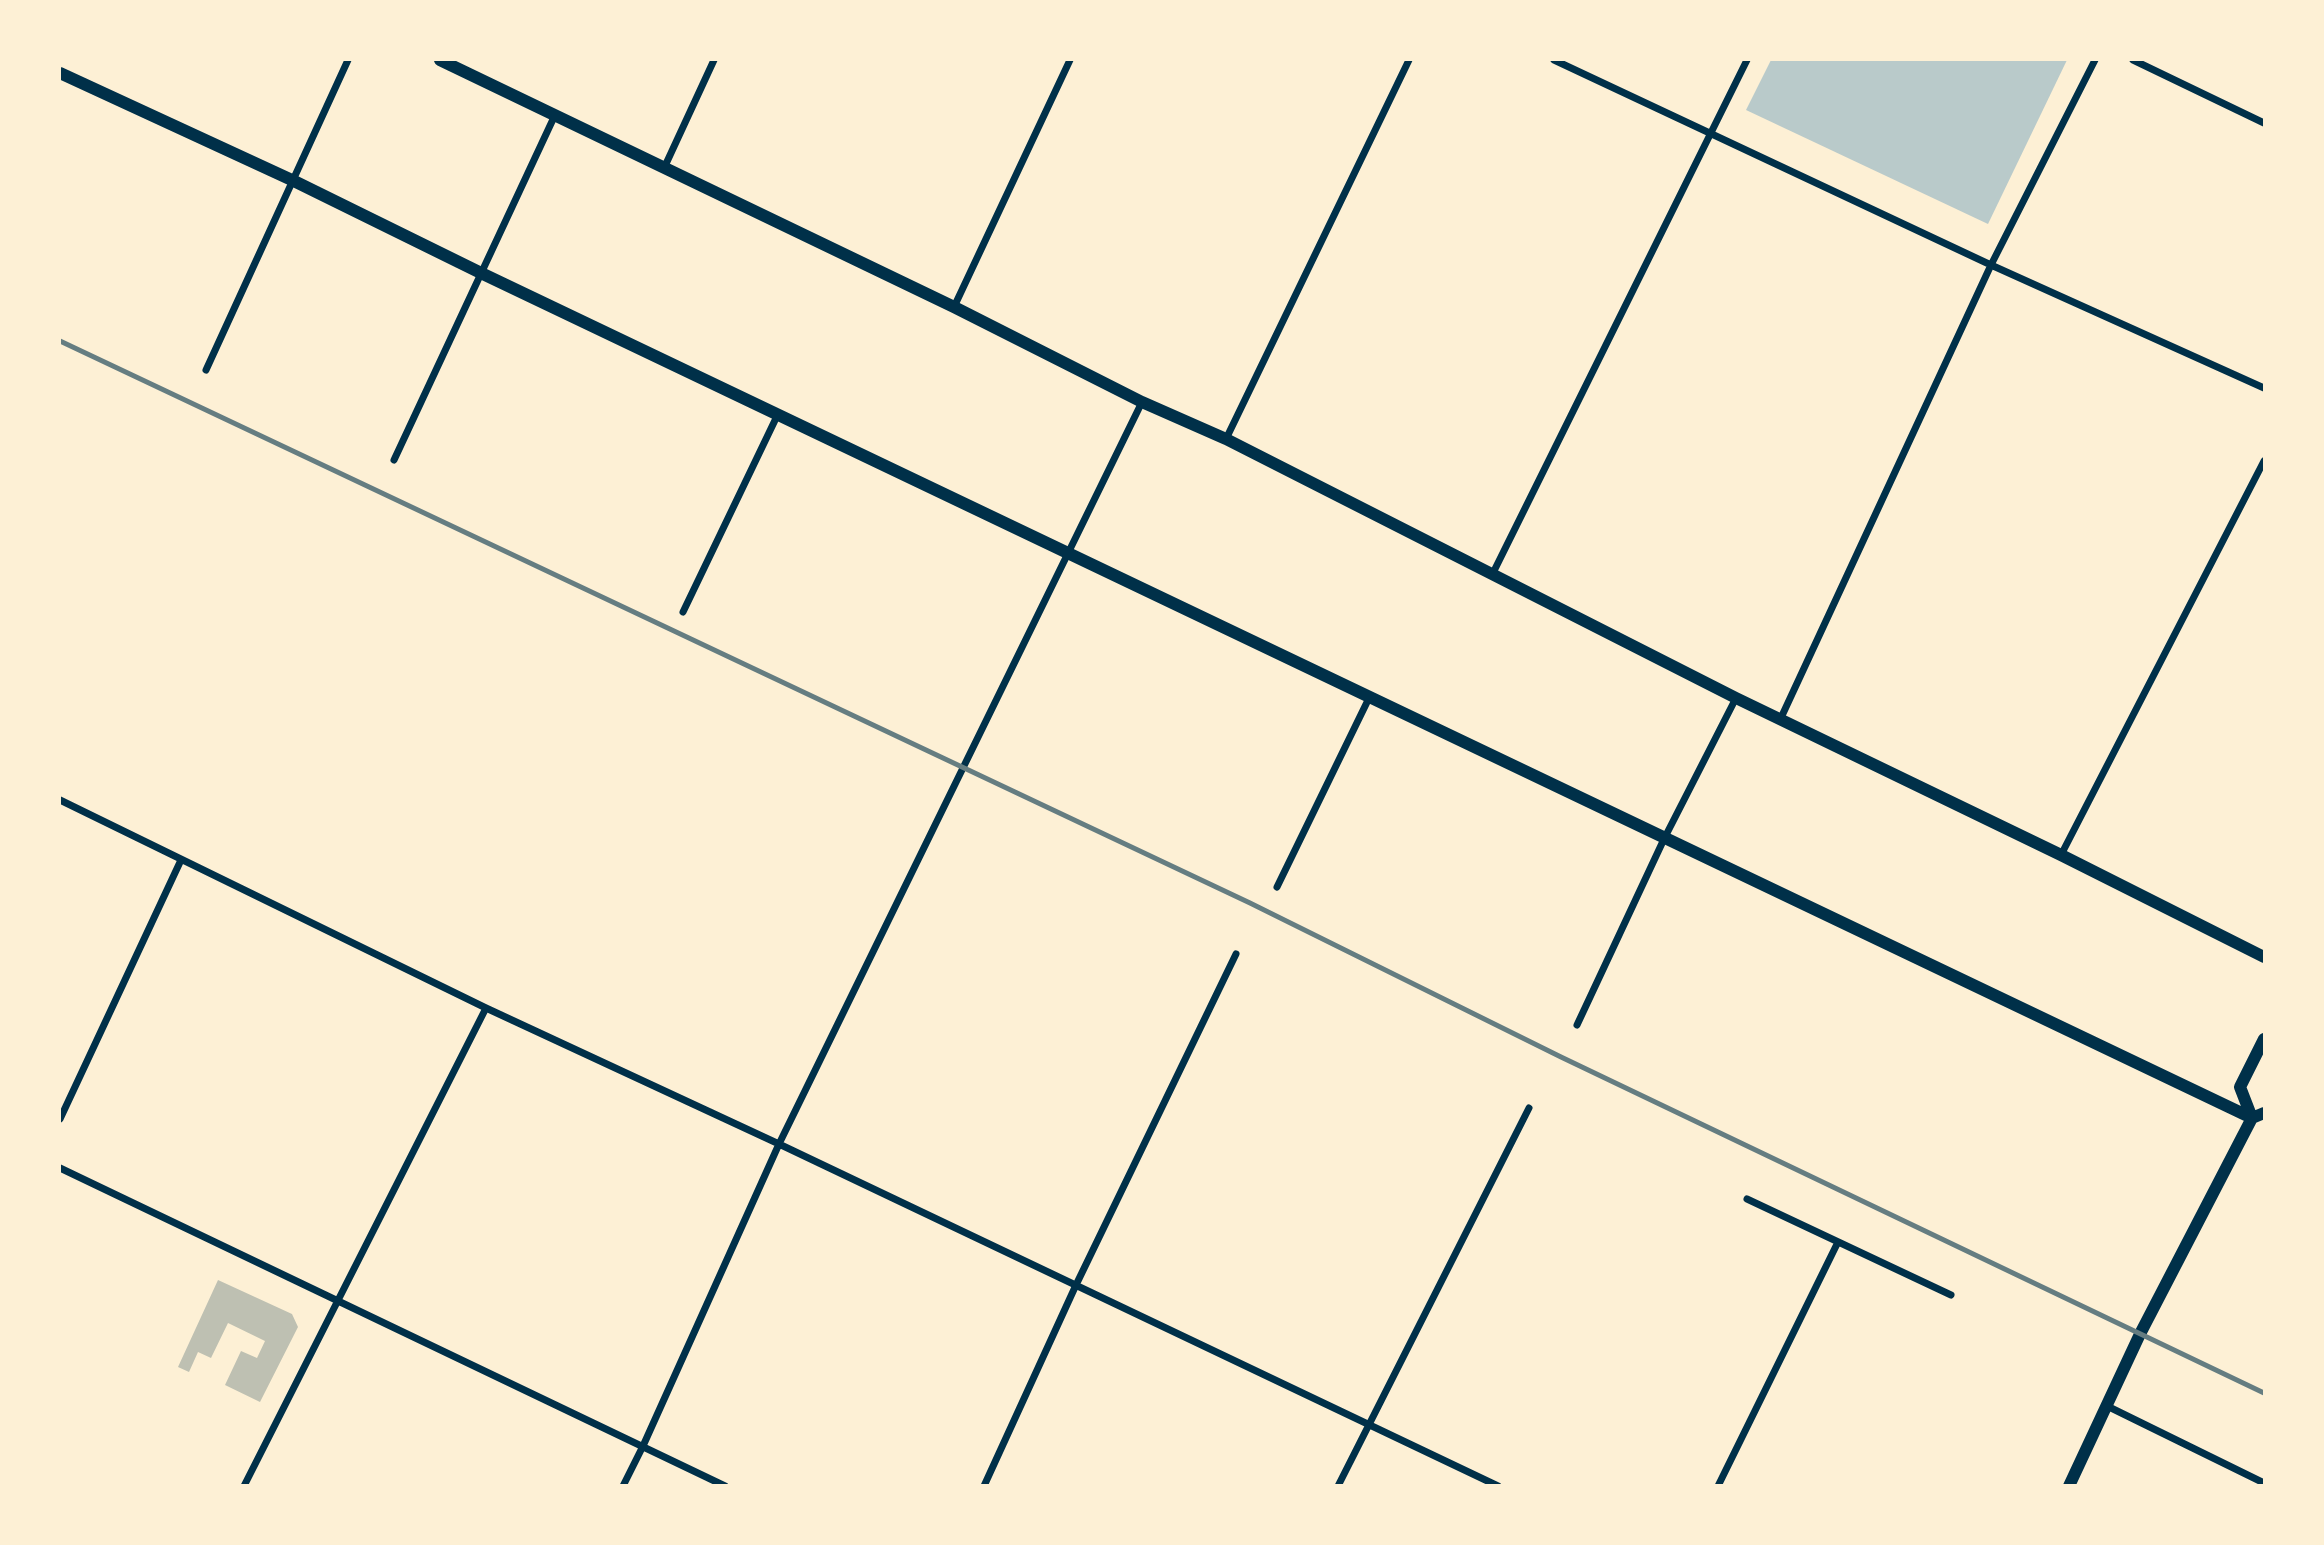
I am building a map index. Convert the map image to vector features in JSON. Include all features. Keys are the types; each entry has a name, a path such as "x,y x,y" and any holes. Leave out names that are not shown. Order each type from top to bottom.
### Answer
{"street":[{"path":"206,370 348,60"},
{"path":"440,60 665,166 1142,402 1226,439 1780,720 2061,855 2264,957"},
{"path":"665,166 714,60"},
{"path":"954,307 1070,60"},
{"path":"1226,439 1409,60"},
{"path":"1554,60 1991,265 2264,388"},
{"path":"1492,575 1747,60"},
{"path":"1780,720 1991,265 2095,60"},
{"path":"2133,60 2264,123"},
{"path":"60,73 294,181 481,273 1370,695 1664,839 2260,1118"},
{"path":"394,460 555,115"},
{"path":"623,1486 779,1144 1142,402"},
{"path":"683,612 778,414"},
{"path":"2061,855 2264,461"},
{"path":"1277,887 1370,695"},
{"path":"1577,1025 1664,839 1736,698"},
{"path":"60,800 486,1008 779,1144 1498,1486"},
{"path":"60,1119 181,860"},
{"path":"984,1486 1076,1285 1237,954"},
{"path":"244,1486 486,1008"},
{"path":"2260,1118 2240,1087 2264,1039"},
{"path":"1338,1486 1529,1108"},
{"path":"2068,1486 2140,1334 2260,1118"},
{"path":"60,1168 725,1486"},
{"path":"1747,1199 1951,1295"},
{"path":"1718,1486 1838,1242"},
{"path":"2107,1406 2264,1483"}],"shaded area":[{"path":"1771,60 2067,60 1988,224 1746,110"}],"building":[{"path":"218,1280 292,1314 298,1327 260,1402 225,1385 241,1351 257,1358 265,1341 228,1323 211,1358 198,1352 189,1372 178,1367"}],"railway":[{"path":"60,341 1250,903 1561,1057 2264,1393"}]}
